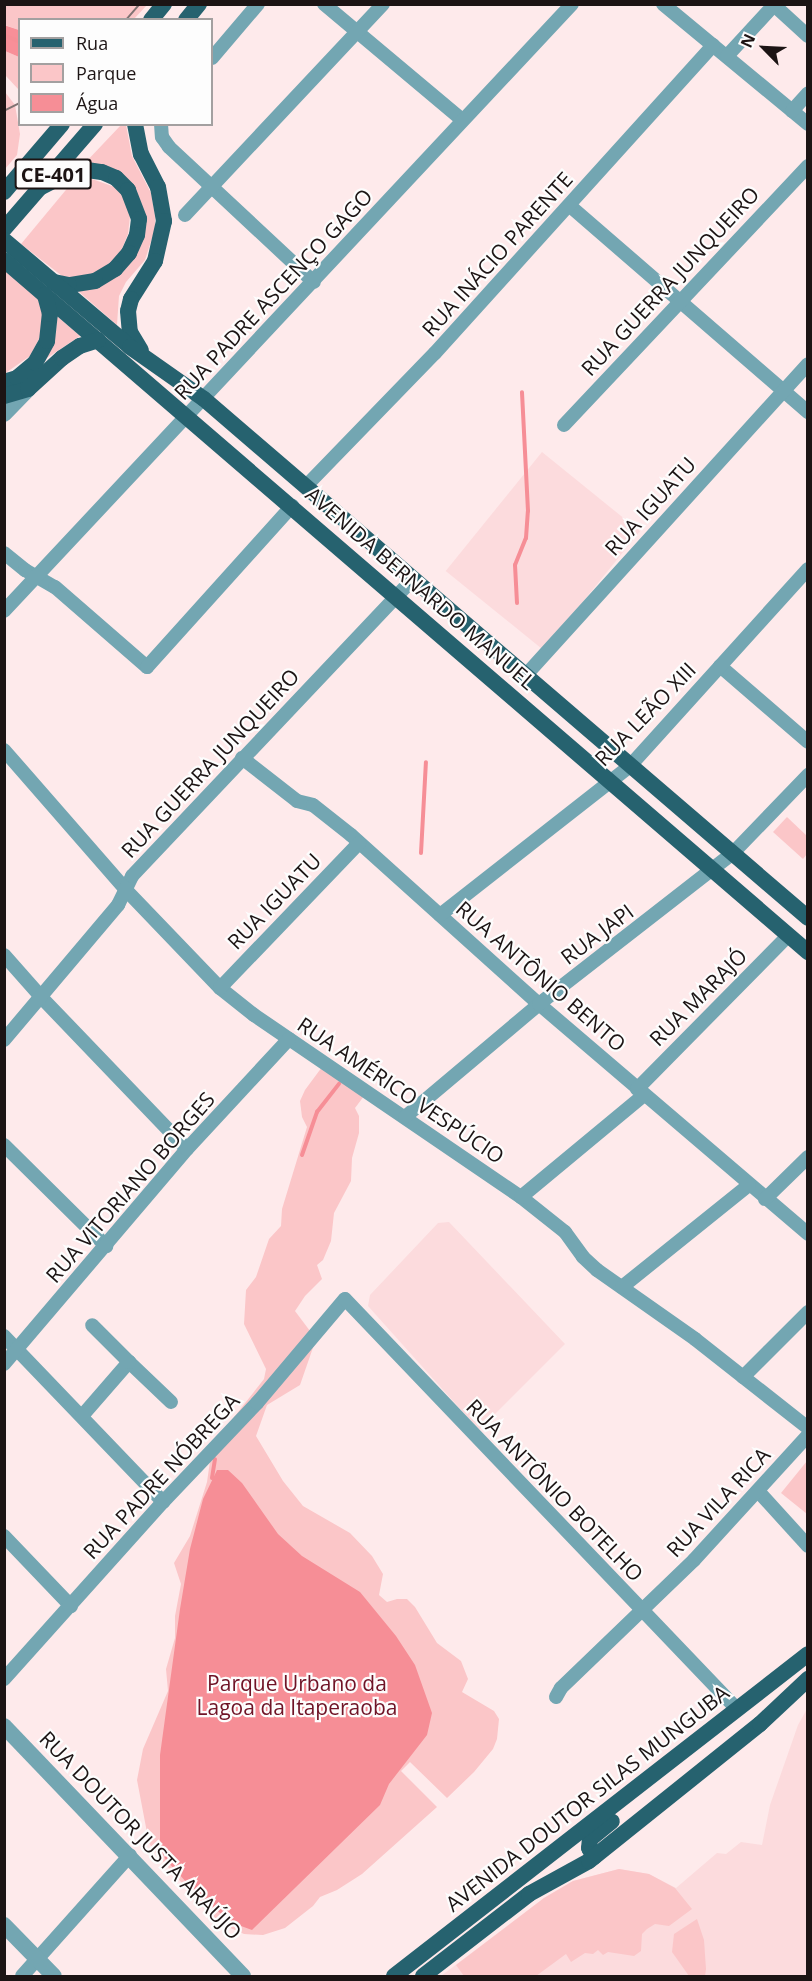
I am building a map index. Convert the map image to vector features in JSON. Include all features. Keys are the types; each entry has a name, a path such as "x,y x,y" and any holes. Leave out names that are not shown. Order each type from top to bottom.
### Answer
{"main road":[{"path":"153,18 164,4"},
{"path":"188,18 199,4"},
{"name":"CE-401","path":"4,192 60,126"},
{"name":"CE-401","path":"7,226 93,126"},
{"path":"135,126 141,154 158,187 164,221 155,261 131,299 128,311 130,332 146,358"},
{"path":"4,382 17,378 35,363 47,341 50,314 49,288 95,281 115,269 129,253 137,236 139,219 128,190 116,178 102,172 87,170 70,172 41,187"},
{"name":"AVENIDA BERNARDO MANUEL","path":"4,240 98,340 713,868 807,952"},
{"name":"AVENIDA BERNARDO MANUEL","path":"4,260 49,288 204,399 807,918"},
{"path":"4,396 28,389 62,358 80,346 98,340"},
{"name":"AVENIDA DOUTOR SILAS MUNGUBA","path":"394,1977 807,1654"},
{"name":"AVENIDA DOUTOR SILAS MUNGUBA","path":"423,1977 529,1894 594,1857 760,1724 807,1679"},
{"path":"737,1709 760,1724"},
{"path":"594,1857 589,1848 590,1839 621,1814 631,1793"}],"street":[{"path":"213,57 258,4"},
{"path":"324,4 462,120"},
{"path":"185,215 383,4"},
{"name":"RUA PADRE ASCENÇO GAGO","path":"4,611 189,416 572,4"},
{"path":"663,4 807,124"},
{"path":"727,56 775,5 807,36"},
{"name":"RUA INÁCIO PARENTE","path":"306,486 435,353 713,45"},
{"path":"792,111 807,93"},
{"path":"160,126 162,137 169,147 314,282"},
{"name":"RUA GUERRA JUNQUEIRO","path":"564,424 807,166"},
{"path":"570,206 807,412"},
{"name":"RUA IGUATU","path":"525,676 807,364"},
{"path":"4,414 28,389"},
{"path":"4,553 36,577 55,587 147,667 292,506"},
{"name":"RUA LEÃO XIII","path":"440,915 629,767 807,569"},
{"name":"RUA GUERRA JUNQUEIRO","path":"4,1040 42,998 118,904 132,876 413,579"},
{"path":"720,666 807,742"},
{"name":"RUA AMÉRICO VESPÚCIO","path":"4,750 126,891 220,988 289,1039 520,1197 565,1232 583,1257 807,1428"},
{"name":"RUA ANTÔNIO BENTO","path":"242,758 297,801 313,805 359,843 539,1004 807,1234"},
{"name":"RUA JAPI","path":"405,1117 539,1004 732,854 807,776"},
{"name":"RUA IGUATU","path":"220,988 359,843"},
{"name":"RUA MARAJÓ","path":"520,1197 640,1092 789,935"},
{"path":"4,955 42,998 187,1149"},
{"name":"RUA VITORIANO BORGES","path":"4,1364 187,1149 289,1039"},
{"path":"4,1146 106,1246"},
{"path":"765,1199 807,1157"},
{"path":"622,1287 749,1185"},
{"name":"RUA PADRE NÓBREGA","path":"4,1679 163,1502 257,1403 345,1299"},
{"name":"RUA ANTÔNIO BOTELHO","path":"345,1299 737,1709"},
{"path":"743,1377 807,1312"},
{"path":"92,1325 171,1402"},
{"path":"4,1336 163,1502"},
{"path":"82,1416 129,1362"},
{"name":"RUA VILA RICA","path":"556,1697 561,1688 694,1560 807,1435"},
{"path":"758,1491 807,1546"},
{"path":"4,1536 71,1606"},
{"name":"RUA DOUTOR JUSTA ARAÚJO","path":"4,1726 130,1855 243,1977"},
{"path":"22,1977 130,1855"},
{"path":"4,1925 54,1977"}],"shaded area":[{"path":"4,25 18,30 18,57 5,51"},
{"path":"542,452 640,531 544,650 446,571"},
{"path":"449,1222 565,1344 479,1430 368,1306 370,1295 438,1223"},
{"path":"807,1709 807,1976 441,1976 544,1898 573,1881 619,1869 649,1874 676,1888 717,1853 726,1854 741,1842 762,1845 770,1805 798,1725"}],"green space":[{"path":"4,5 147,5 135,18 18,18 18,30 5,25"},
{"path":"5,51 18,57 18,89 5,75"},
{"path":"5,92 15,105 20,134 17,155 5,169"},
{"path":"120,126 126,126 132,156 151,193 155,229 145,260 126,282 119,296 117,325 78,291 112,279 141,202 84,164"},
{"path":"86,177 115,187 124,197 130,216 128,234 119,256 97,274 78,278 62,276 21,244 75,179"},
{"path":"4,268 38,298 43,313 41,335 30,356 4,374"},
{"path":"57,316 80,336 47,358 56,333"},
{"path":"787,817 807,836 807,854 803,859 773,832"},
{"name":"Parque Urbano da Lagoa da Itaperaoba","path":"322,1067 364,1096 355,1108 359,1116 359,1133 352,1158 351,1181 334,1213 331,1241 323,1260 317,1265 322,1279 305,1296 295,1311 316,1339 300,1385 267,1405 256,1436 283,1481 303,1506 350,1533 372,1556 383,1574 379,1595 387,1602 407,1599 415,1607 437,1643 461,1661 468,1679 462,1692 494,1711 499,1719 497,1739 493,1749 474,1772 447,1798 410,1762 401,1771 437,1807 362,1874 337,1890 320,1897 313,1906 285,1928 263,1935 244,1934 219,1923 207,1912 155,1852 149,1843 137,1780 143,1749 168,1691 166,1669 175,1638 175,1616 181,1584 174,1563 190,1536 207,1482 210,1461 231,1421 264,1379 266,1369 244,1324 246,1290 256,1277 269,1239 281,1226 282,1209 307,1127 302,1117 300,1101"},
{"path":"807,1461 808,1513 807,1514 781,1493"},
{"path":"619,1869 649,1874 675,1888 692,1909 669,1926 655,1924 647,1929 642,1934 641,1951 634,1956 608,1952 603,1955 598,1950 593,1954 585,1953 571,1962 566,1954 536,1976 464,1976 456,1965 544,1898 573,1881"},
{"path":"697,1919 704,1940 706,1969 705,1976 689,1976 672,1952 674,1934"}],"water":[{"name":"Parque Urbano da Lagoa da Itaperaoba","path":"217,1470 228,1470 242,1483 278,1534 302,1556 360,1592 396,1636 415,1665 432,1713 427,1735 389,1784 380,1805 252,1930 230,1922 188,1884 166,1860 160,1848 160,1755 180,1609 190,1549 203,1499"}],"waterway":[{"path":"4,35 18,41"},
{"path":"517,603 515,565 526,538 528,511 522,392"},
{"path":"421,853 426,762"},
{"path":"302,1155 317,1112 339,1084"},
{"path":"212,1478 215,1459"}],"tram line":[{"path":"128,18 140,4"},
{"path":"4,111 18,104"}]}
